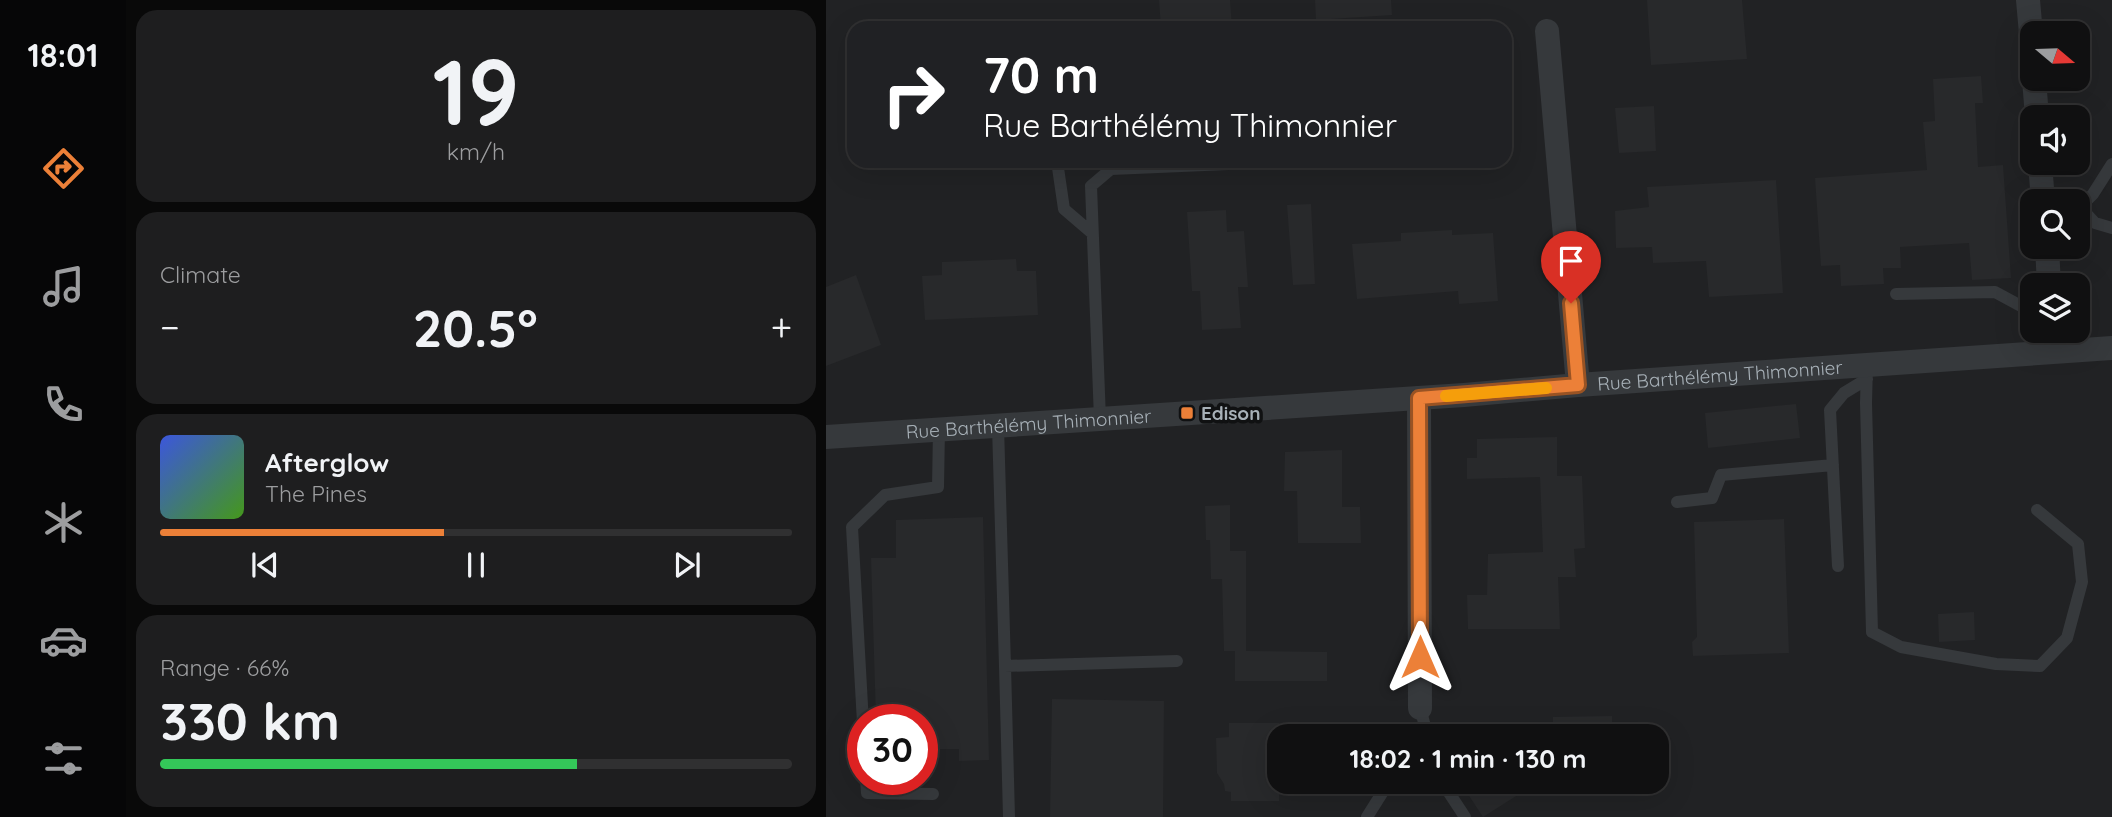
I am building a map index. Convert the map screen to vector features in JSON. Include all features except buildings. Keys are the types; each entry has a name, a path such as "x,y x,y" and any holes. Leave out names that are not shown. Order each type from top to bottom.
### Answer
{"street":[{"path":"2028,0 2030,21"},
{"path":"1547,31 1578,385"},
{"name":"Rue Barthélémy Thimonnier","path":"826,437 1578,385 1867,372 2047,343"},
{"name":"Rue Barthélémy Thimonnier","path":"2063,343 2112,348"},
{"path":"1419,398 1420,709"}],"lane":[{"path":"2090,197 2112,164"},
{"path":"1057,168 1065,209 1092,233"},
{"path":"1100,419 1091,186 1108,168"},
{"path":"2090,218 2095,223 2112,228"},
{"path":"1896,293 1995,292 2020,306"},
{"path":"1838,566 1830,410 1867,372"},
{"path":"1867,372 1872,632 1901,647 1996,664 2040,666 2067,638 2082,582 2078,544 2036,510"},
{"path":"998,426 1009,817"},
{"path":"862,704 852,527 885,495 938,487 939,429"},
{"path":"1677,502 1713,498 1721,475 1833,465"},
{"path":"1005,666 1177,661"},
{"path":"1420,709 1425,724"},
{"path":"1367,817 1381,794"},
{"path":"1449,794 1465,817"},
{"path":"1451,817 1455,803"}],"shaded area":[{"path":"826,0 2112,0 2112,817 826,817"}],"slow traffic":[{"path":"1446,396 1546,388"}],"place":[{"name":"Edison","path":"1187,413"}],"route":[{"path":"1420,657 1419,398 1578,385 1571,303"}]}
